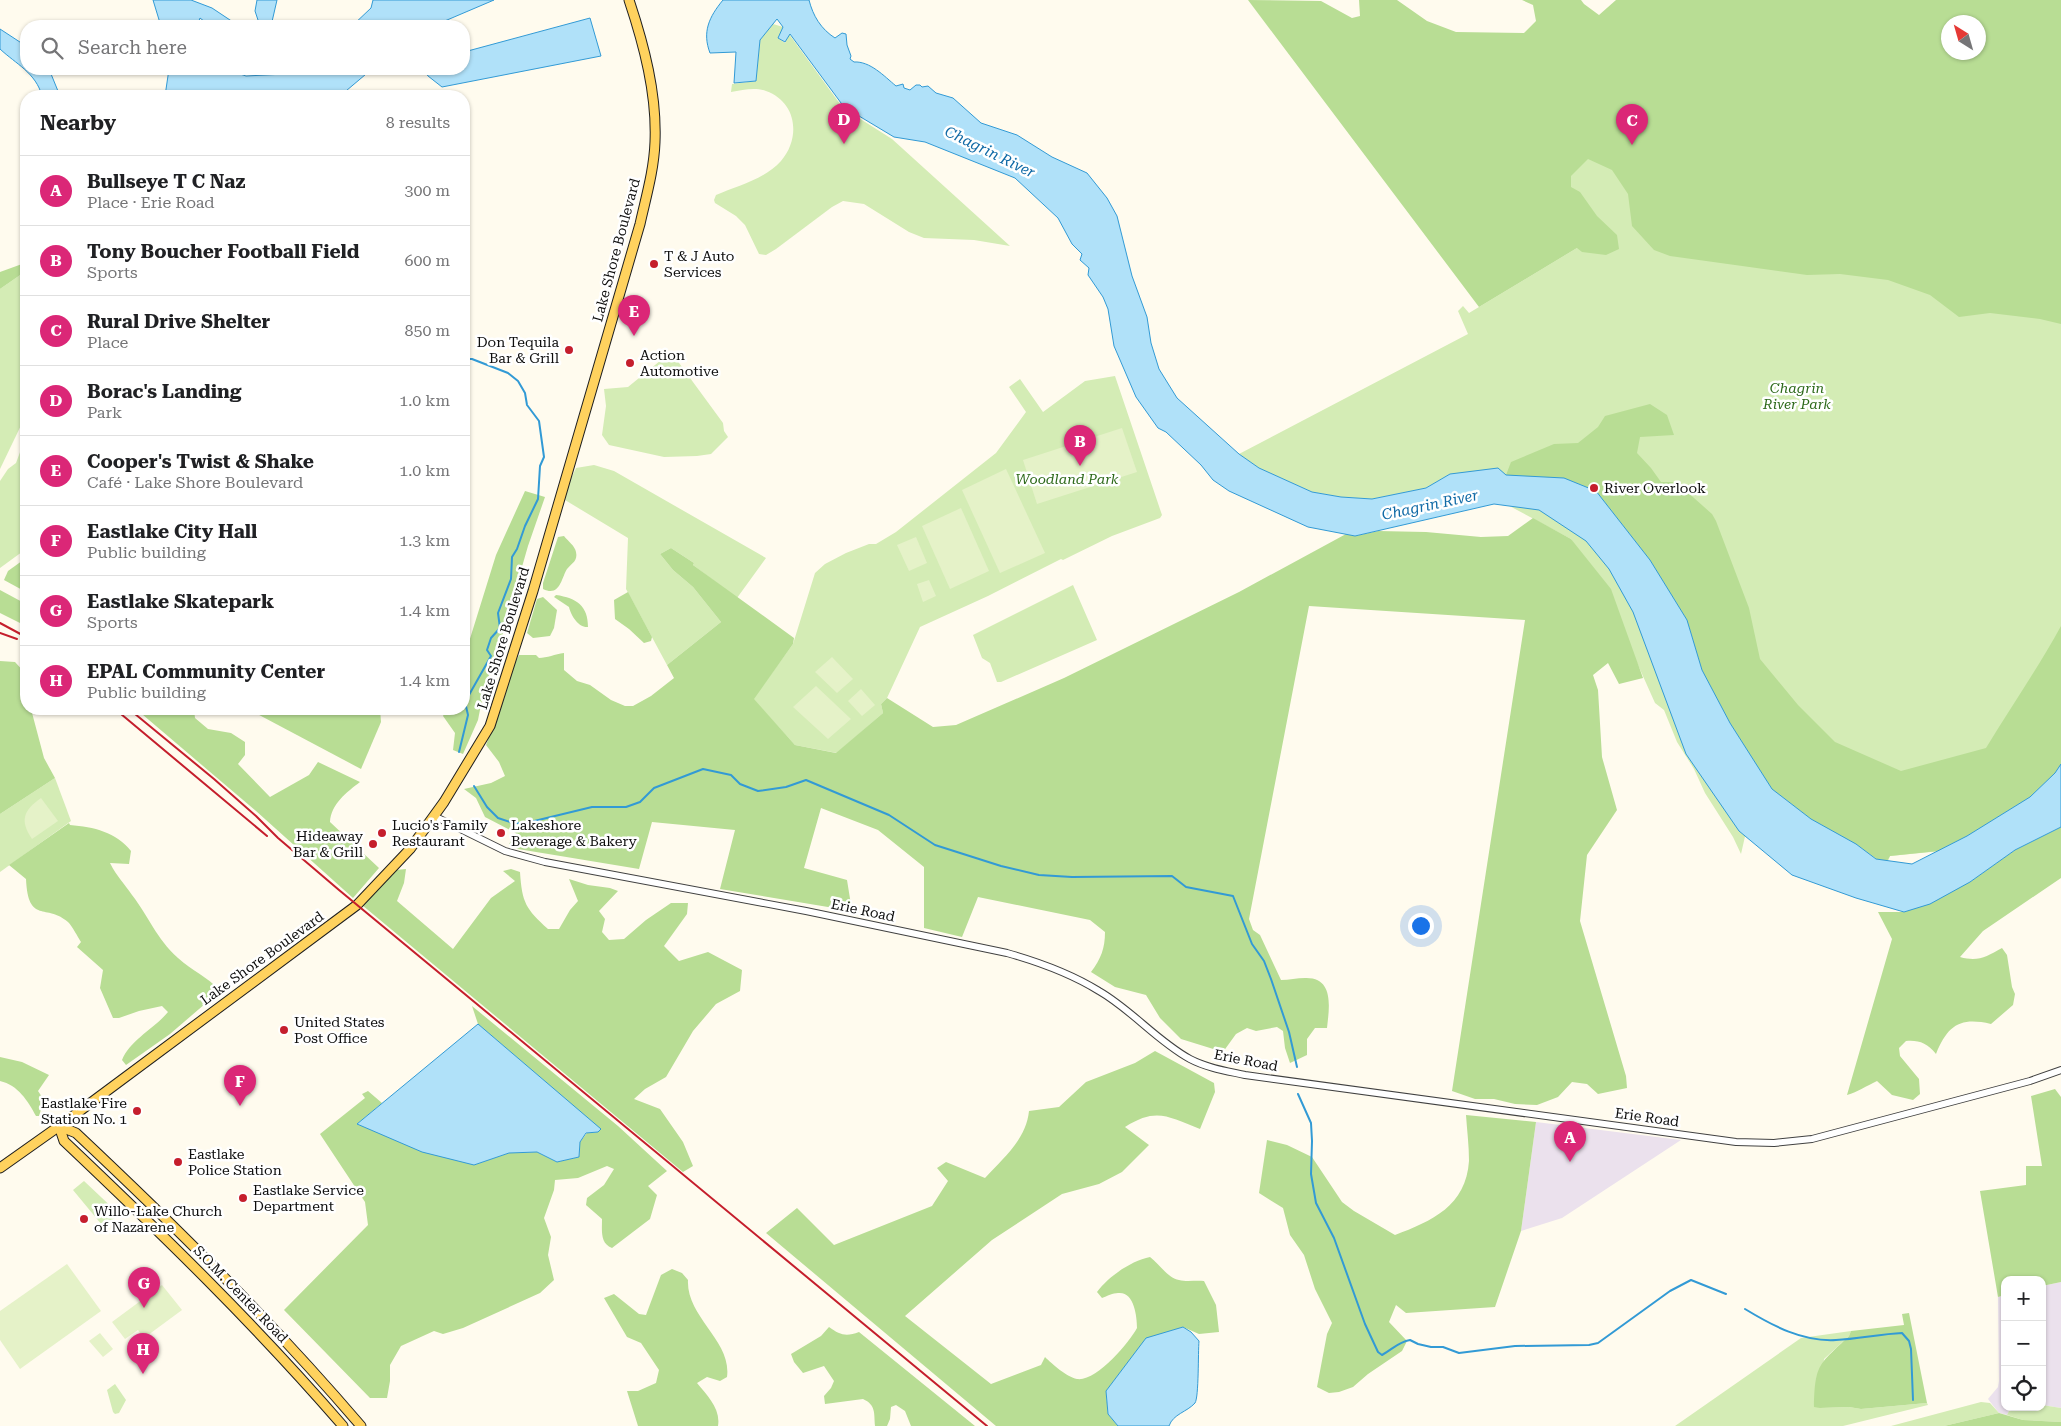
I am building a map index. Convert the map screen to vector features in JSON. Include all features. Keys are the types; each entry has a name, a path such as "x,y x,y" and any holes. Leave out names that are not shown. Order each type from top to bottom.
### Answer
{"main road":[{"name":"Lake Shore Boulevard","path":"0,1168 357,905 410,849 434,816 490,726 533,591 640,224 651,175 655,142 653,103 644,45 629,0"},
{"name":"S.O.M. Center Road","path":"59,1126 64,1141 175,1246 229,1301 294,1369 343,1426"},
{"name":"S.O.M. Center Road","path":"59,1126 76,1133 185,1237 304,1360 361,1426"}],"street":[{"name":"Erie Road","path":"434,816 505,851 545,862 802,910 1007,953 1034,961 1099,990 1166,1044 1191,1060 1217,1070 1245,1075 1736,1142 1774,1143 1812,1139 2030,1081 2061,1070"}],"shaded area":[{"path":"1536,1122 1681,1140 1562,1218 1521,1231"},
{"path":"2061,1282 2061,1408 2046,1406 2046,1285"},
{"path":"2001,1296 2001,1411 2009,1411 2007,1415 1999,1413 1988,1399 1998,1387 1999,1381 1998,1297"}],"green space":[{"path":"1248,0 1321,1 1352,18 1360,16 1359,0 1397,0 1427,21 1456,32 1524,33 1536,21 1533,5 1522,0 1581,0 1599,15 1616,0 2061,0 2061,324 2040,319 1990,313 1959,317 1930,295 1888,280 1840,274 1807,275 1670,256 1654,250 1632,226 1628,194 1612,170 1588,159 1571,176 1571,187 1580,192 1597,216 1617,235 1619,249 1606,255 1582,252 1577,248 1479,307"},
{"name":"Chagrin River Park","path":"2061,0 2061,807 1982,847 1890,856 1877,888 1749,819 1741,854 1677,742 1664,710 1655,703 1638,665 1571,539 1450,474 1426,488 1372,499 1341,497 1312,492 1259,468 1239,454 1468,334 1458,311 1463,306 1469,313 1577,248 1477,111 1941,23 1941,60 1986,60 1986,15 1982,15"},
{"path":"773,24 783,27 778,38 785,43 789,34 843,108 892,139 1010,246 974,240 924,238 909,232 864,204 843,201 832,207 776,249 766,255 759,254 745,225 736,216 715,203 714,200 716,195 767,173 781,161 791,142 793,122 790,112 776,96 758,89 731,92 732,84 756,81 760,40"},
{"path":"20,265 20,275 0,289 0,272"},
{"path":"20,275 20,427 0,469 0,289"},
{"path":"671,352 723,423 724,431 728,437 711,454 697,456 664,457 609,445 602,435 606,406 604,389 628,387"},
{"name":"Woodland Park","path":"1115,376 1162,515 1160,518 1112,536 1063,560 1061,559 988,596 920,627 887,698 881,704 883,713 837,753 795,745 753,699 793,644 815,573 825,564 846,553 869,544 876,544 896,532 996,453 1026,412 1009,387 1020,379 1043,412 1085,381"},
{"path":"1650,404 1667,415 1674,435 1640,437 1637,453 1661,482 1676,482 1712,514 1749,608 1760,659 1798,705 1835,742 1901,771 1986,748 2061,626 2061,764 2055,773 2030,797 1967,836 1938,851 1890,856 1887,861 1877,859 1856,844 1811,819 1772,789 1730,723 1702,670 1687,620 1650,560 1596,491 1506,475 1511,462 1554,444 1578,443 1598,427 1605,416"},
{"path":"1122,428 1137,472 1037,504 1023,460"},
{"path":"20,452 20,553 0,568 0,481 8,469 16,463"},
{"path":"594,465 614,471 766,558 737,598 693,565 694,563 671,548 660,554 673,570 693,587 721,622 667,665 626,589 628,538 565,500 576,468"},
{"path":"1006,469 1045,553 1000,573 962,490"},
{"path":"525,491 545,497 528,546 494,664 485,684 478,720 463,754 453,750 455,733 443,716 470,715 470,639 496,555"},
{"path":"961,508 989,571 950,589 922,526"},
{"path":"1533,518 1571,539 1611,589 1643,678 1619,684 1608,663 1593,675 1598,690 1602,757 1617,810 1587,855 1580,921 1626,1076 1627,1088 1598,1094 1587,1084 1572,1082 1558,1097 1537,1105 1515,1104 1494,1099 1475,1099 1452,1091 1525,620 1309,606 1249,919 1253,930 1260,935 1281,980 1315,979 1326,988 1329,1004 1327,1028 1315,1028 1307,1039 1307,1055 1290,1063 1285,1048 1283,1031 1277,1027 1256,1031 1247,1028 1236,1034 1223,1052 1181,1039 1160,1018 1146,995 1115,987 1091,972 1102,953 1105,932 1090,920 978,897 962,937 924,928 924,867 878,830 821,808 804,868 847,880 852,911 720,889 735,830 652,822 639,869 518,849 509,844 516,833 485,817 476,798 464,789 491,783 505,776 499,762 486,745 504,699 512,669 519,655 536,655 539,658 564,653 564,670 577,681 590,685 611,700 625,706 633,706 651,696 674,678 667,665 721,622 693,587 673,570 660,554 671,548 794,638 793,644 754,699 795,745 836,753 883,713 881,704 887,698 933,727 956,725 1064,678 1239,592 1346,534 1355,536 1378,531 1426,532 1481,537 1508,536"},
{"path":"564,536 575,550 575,560 567,569 556,589 549,591 543,589 543,583 558,537"},
{"path":"916,537 927,563 909,571 897,545"},
{"path":"20,562 20,589 4,580 8,571"},
{"path":"929,580 936,596 923,602 917,584"},
{"path":"1073,585 1097,640 1001,682 997,682 990,663 982,658 973,635"},
{"path":"0,590 20,601 20,623 0,613"},
{"path":"628,592 652,637 651,641 644,643 615,619 614,600"},
{"path":"556,595 570,598 580,604 586,614 588,627 582,626 574,618 569,607 554,597"},
{"path":"543,597 557,610 554,628 550,636 533,638 527,633 537,599"},
{"path":"832,657 853,679 837,693 815,672"},
{"path":"0,661 15,662 20,667 20,715 33,715 44,758 55,778 0,814"},
{"path":"816,686 851,719 828,739 793,707"},
{"path":"861,689 875,705 862,716 848,701"},
{"path":"143,715 195,715 195,718 208,729 231,733 245,742 245,755 238,764 270,797 309,775 318,762 360,782 345,794 337,804 333,810 330,822 379,868 353,898 256,811"},
{"path":"259,715 380,715 381,722 361,769"},
{"path":"55,778 71,821 0,872 0,814"},
{"path":"41,798 58,821 32,839 26,826 25,816 27,811"},
{"path":"69,823 70,825 96,829 111,835 119,839 131,851 129,864 110,863 115,872 170,950 183,963 210,981 220,991 170,1034 126,1065 122,1060 131,1046 168,1012 162,1006 113,1018 100,988 103,970 77,947 81,942 68,922 53,914 35,908 30,902 26,879 9,865"},
{"path":"2061,827 2061,878 1983,931 1960,957 1982,958 2002,948 2007,955 2012,987 2015,994 2013,1005 1991,1024 1971,1022 1956,1026 1945,1036 1936,1054 1922,1043 1906,1041 1899,1048 1900,1056 1919,1079 1920,1094 1913,1100 1892,1095 1877,1081 1847,1095 1892,939 1878,912 1904,912 1970,882 2015,850"},
{"path":"406,869 404,883 397,901 453,949 491,898 515,881 503,871 511,869 520,872 526,905 548,929 559,929 570,910 578,901 569,879 618,891 599,911 605,919 602,932 609,940 624,939 646,920 671,903 688,903 687,914 664,946 679,961 708,952 742,970 740,991 716,1004 693,1031 666,1077 645,1089 634,1099 660,1109 683,1142 693,1166 683,1172 362,905 396,870"},
{"path":"472,1006 618,1126 667,1171 648,1186 657,1195 650,1219 612,1248 605,1243 602,1232 602,1219 586,1205 587,1198 604,1185 614,1169 607,1166 578,1178 555,1180 554,1190 544,1218 551,1237 548,1255 554,1280 540,1293 463,1328 443,1334 434,1331 401,1346 390,1365 387,1398 370,1398 284,1310 368,1225 365,1202 320,1134 365,1098 362,1094 368,1091 382,1103 357,1124 474,1165 509,1153 537,1152 557,1162 579,1157 580,1142 587,1133 598,1132 600,1129 478,1024"},
{"path":"1155,1051 1214,1083 1215,1092 1200,1129 1162,1116 1146,1117 1125,1127 1149,1145 1122,1172 1099,1184 1062,1194 992,1240 905,1316 991,1384 1041,1365 1045,1357 1069,1376 1077,1379 1085,1378 1102,1368 1120,1352 1137,1328 1134,1305 1128,1296 1123,1293 1116,1293 1102,1298 1097,1292 1114,1275 1135,1262 1150,1257 1167,1274 1175,1279 1204,1281 1216,1305 1219,1332 1199,1334 1183,1327 1146,1339 1106,1391 1108,1414 1118,1426 996,1426 766,1233 797,1208 834,1245 932,1206 948,1181 937,1168 946,1162 985,1178 1019,1140 1029,1111 1059,1107 1086,1082 1135,1063"},
{"path":"0,1057 22,1062 49,1075 38,1091 44,1100 39,1116 36,1116 26,1099 17,1090 0,1081"},
{"path":"2055,1089 2061,1097 2061,1282 2046,1285 2046,1276 2001,1276 2001,1296 1998,1297 1980,1191 2026,1185 2026,1166 2042,1166 2031,1096"},
{"path":"1466,1115 1536,1122 1521,1231 1495,1307 1406,1313 1396,1305 1389,1322 1407,1341 1402,1351 1368,1374 1353,1387 1329,1393 1317,1387 1327,1334 1332,1323 1315,1289 1304,1255 1290,1235 1283,1208 1259,1193 1267,1140 1287,1145 1312,1157 1342,1202 1395,1235 1422,1224 1445,1210 1461,1190 1469,1161"},
{"path":"84,1181 119,1214 106,1226 102,1225 73,1190"},
{"path":"67,1264 101,1311 20,1369 0,1340 0,1311"},
{"path":"672,1269 682,1273 688,1280 689,1293 694,1306 723,1352 727,1364 727,1377 720,1381 707,1377 697,1383 709,1397 715,1408 718,1426 638,1426 627,1391 638,1391 656,1383 659,1370 641,1343 627,1337 604,1298 614,1294 639,1314 646,1315 661,1275"},
{"path":"162,1285 182,1310 144,1338 138,1330 125,1339 112,1322"},
{"path":"1909,1313 1927,1403 1861,1409 1814,1407 1816,1381 1821,1366 1831,1353 1849,1336 1851,1331 1904,1325 1902,1314"},
{"path":"829,1327 843,1334 859,1332 975,1426 911,1426 905,1411 896,1405 891,1407 887,1426 875,1426 872,1407 863,1399 825,1404 824,1396 834,1381 824,1366 803,1373 794,1362 791,1354 821,1336"},
{"path":"1851,1331 1849,1336 1824,1359 1820,1408 1849,1407 1861,1409 1927,1403 1928,1405 1843,1426 1675,1426 1801,1338"},
{"path":"100,1333 113,1349 103,1357 89,1341"},
{"path":"115,1384 126,1400 119,1413 115,1414 107,1390"},
{"path":"1981,1402 1990,1403 1999,1413 1944,1426 1891,1426"},
{"path":"2046,1406 2061,1408 2061,1422 2023,1420 2007,1415 2009,1411 2046,1411"},
{"path":"1999,1413 2023,1420 2061,1422 2061,1426 1944,1426"}],"water":[{"path":"153,0 191,0 212,8 230,20 202,20 200,18 199,20 159,20"},
{"path":"257,0 277,0 272,20 258,20 255,11"},
{"path":"373,0 494,0 447,20 358,20 371,8"},
{"name":"Chagrin River","path":"723,0 809,0 815,17 826,31 835,38 842,33 846,34 850,59 854,62 866,64 896,86 903,84 904,88 910,90 916,85 928,86 936,93 953,98 981,123 1017,135 1052,157 1087,173 1107,198 1117,216 1132,276 1147,317 1151,343 1159,369 1177,398 1239,454 1259,468 1312,492 1341,497 1372,499 1426,488 1450,474 1498,468 1506,475 1564,478 1596,491 1650,560 1687,620 1702,670 1730,723 1772,789 1811,819 1856,844 1876,859 1912,864 1967,836 2030,797 2055,773 2061,764 2061,827 2015,850 1970,882 1930,904 1904,912 1856,898 1792,875 1739,831 1686,754 1633,612 1609,569 1586,541 1539,510 1494,504 1355,536 1308,527 1229,491 1213,480 1201,465 1166,432 1158,428 1136,397 1114,346 1108,309 1103,297 1088,275 1089,268 1080,260 1082,254 1072,244 1058,218 1015,178 925,142 894,137 844,107 790,34 785,42 778,38 783,27 777,19 760,40 756,81 734,83 736,52 710,53 707,38 708,25 714,12"},
{"path":"590,18 601,56 442,87 427,75 470,75 470,50"},
{"path":"0,29 20,42 20,66 0,49"},
{"path":"30,75 51,75 58,90 40,90"},
{"path":"168,75 365,75 347,90 166,90"},
{"path":"478,1024 601,1129 598,1132 586,1133 580,1142 579,1157 557,1162 537,1152 509,1153 474,1165 422,1152 357,1124"},
{"path":"1183,1327 1191,1332 1199,1341 1198,1384 1195,1403 1177,1416 1169,1426 1118,1426 1108,1414 1106,1391 1146,1338"}],"waterway":[{"path":"470,359 508,373 518,381 525,393 527,405 539,421 544,457 540,466 538,499 512,557 511,579 498,613 500,628 491,638 487,650 491,656 470,693"},
{"path":"459,752 468,715"},
{"path":"474,786 487,807 498,818 513,823 526,823 592,807 626,807 640,802 654,788 703,769 731,775 740,784 758,791 786,787 806,780 889,815 935,845 1001,866 1039,875 1072,877 1172,876 1186,887 1233,896 1252,944 1264,961 1271,979 1289,1032 1297,1067"},
{"path":"1298,1094 1311,1123 1311,1174 1316,1203 1334,1238 1365,1324 1378,1352 1382,1355 1399,1344 1410,1340 1418,1344 1443,1347 1459,1353 1515,1346 1589,1345 1598,1343 1670,1291 1691,1280 1726,1294"},
{"path":"1745,1309 1789,1332 1824,1340 1902,1333 1909,1341 1911,1349 1913,1400"}],"railway":[{"path":"0,623 20,634"},
{"path":"0,633 17,639"},
{"path":"122,715 267,836"},
{"path":"136,715 214,779 278,838 339,890 987,1426"}],"place":[{"name":"Borac's Landing","path":"844,144"},
{"name":"Rural Drive Shelter","path":"1632,145"},
{"name":"T & J Auto Services","path":"654,264"},
{"name":"Cooper's Twist & Shake","path":"634,336"},
{"name":"Don Tequila Bar & Grill","path":"569,350"},
{"name":"Action Automotive","path":"630,363"},
{"name":"Tony Boucher Football Field","path":"1080,466"},
{"name":"River Overlook","path":"1594,488"},
{"name":"Lucio's Family Restaurant","path":"382,833"},
{"name":"Lakeshore Beverage & Bakery","path":"501,833"},
{"name":"Hideaway Bar & Grill","path":"373,844"},
{"name":"United States Post Office","path":"284,1030"},
{"name":"Eastlake City Hall","path":"240,1106"},
{"name":"Eastlake Fire Station No. 1","path":"137,1111"},
{"name":"Eastlake Police Station","path":"178,1162"},
{"name":"Bullseye T C Naz","path":"1570,1162"},
{"name":"Eastlake Service Department","path":"243,1198"},
{"name":"Willo-Lake Church of Nazarene","path":"84,1219"},
{"name":"Eastlake Skatepark","path":"144,1308"},
{"name":"EPAL Community Center","path":"143,1374"}]}
